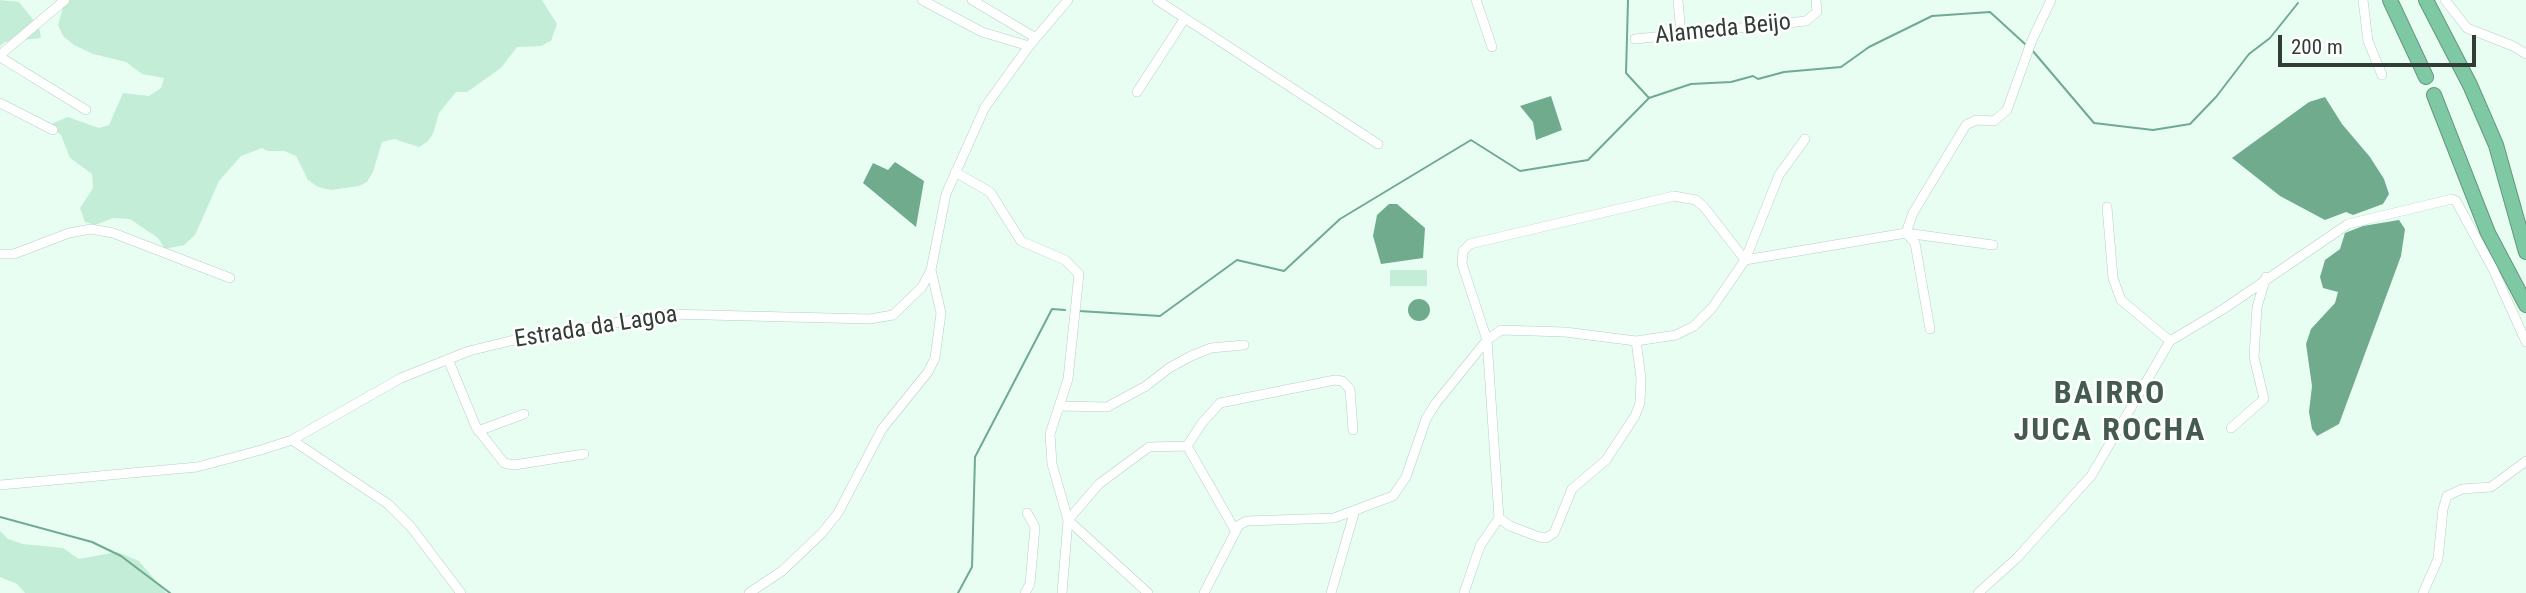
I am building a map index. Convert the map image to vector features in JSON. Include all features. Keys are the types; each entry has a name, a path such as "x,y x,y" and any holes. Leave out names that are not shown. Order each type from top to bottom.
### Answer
{"highway":[{"path":"2390,0 2426,77"},
{"path":"2426,0 2470,85 2496,145 2526,252"},
{"path":"2434,95 2488,233 2526,305"}],"street":[{"path":"65,0 0,56 86,110"},
{"path":"922,0 982,32 1029,46"},
{"path":"972,0 1036,38"},
{"name":"Estrada da Lagoa","path":"0,485 197,467 292,440 370,394 448,359 510,341 654,315 884,318 902,309 922,288 931,270 943,205 985,107 1029,46 1068,0"},
{"path":"1157,0 1378,144"},
{"path":"1476,0 1492,47"},
{"path":"1678,0 1681,34"},
{"name":"Alameda Beijo","path":"1636,39 1811,19 1817,12 1816,0"},
{"path":"1906,233 1913,213 1966,125 1976,120 1994,121 2007,110 2032,40 2051,0"},
{"path":"2363,0 2368,41 2382,75"},
{"path":"2445,0 2467,28 2526,54"},
{"path":"1137,92 1185,18"},
{"path":"0,103 53,130"},
{"path":"1204,593 1235,530 1247,521 1334,518 1384,501 1399,489 1426,419 1436,402 1487,340 1501,330 1565,332 1636,341 1676,335 1694,326 1712,308 1745,260 1779,175 1805,139"},
{"path":"955,172 990,192 1021,241 1065,260 1076,268 1080,285 1068,379 1050,434 1050,449 1063,511 1069,520 1148,593"},
{"path":"1464,593 1480,546 1499,517 1487,340 1479,322 1461,256 1470,244 1674,196 1696,200 1745,260"},
{"path":"1978,593 2017,558 2091,476 2170,341 2225,308 2266,277 2348,224 2452,199 2461,208 2487,257 2526,342"},
{"path":"2108,207 2113,278 2121,300 2140,319 2170,341"},
{"path":"0,254 14,254 69,233 91,229 113,233 230,278"},
{"path":"1906,233 1914,243 1930,329"},
{"path":"1745,260 1906,233 1993,245"},
{"path":"749,593 782,571 822,533 838,513 882,429 928,372 938,346 941,313 931,270"},
{"path":"2231,428 2264,400 2254,357 2257,307 2266,277"},
{"path":"1499,517 1510,526 1539,537 1546,538 1554,533 1572,489 1606,460 1635,416 1640,403 1642,378 1636,341"},
{"path":"1060,406 1107,407 1146,386 1169,368 1191,356 1211,348 1244,345"},
{"path":"448,359 478,431 508,465 584,454"},
{"path":"1187,446 1208,415 1220,403 1325,381 1342,381 1350,389 1353,430"},
{"path":"478,431 524,414"},
{"path":"292,440 388,504 411,527 461,593"},
{"path":"1062,593 1069,520 1099,484 1138,453 1163,445 1187,446"},
{"path":"1187,446 1235,530"},
{"path":"2423,593 2438,559 2443,509 2448,496 2462,489 2491,487 2526,461"},
{"path":"1331,593 1355,510"},
{"path":"1026,593 1030,584 1035,527 1027,513"}],"shaded area":[{"path":"0,0 19,2 39,27 41,38 5,42 0,46"},
{"path":"65,0 542,0 557,24 551,41 541,46 517,47 501,68 467,92 456,92 439,113 433,134 427,142 419,147 394,139 382,142 373,172 367,182 359,186 331,190 318,187 308,180 296,156 284,151 267,151 262,148 241,156 219,181 195,235 184,245 165,249 158,238 130,219 113,218 95,225 85,222 80,208 93,188 92,174 70,158 61,135 49,125 68,117 99,128 109,125 123,93 149,96 161,88 164,78 142,74 126,62 93,54 74,45 63,36 58,25"},
{"path":"1551,96 1562,130 1536,140 1533,122 1520,106"},
{"path":"2325,97 2342,124 2370,157 2384,179 2389,194 2383,204 2353,215 2346,212 2325,220 2280,196 2232,158 2309,102"},
{"path":"895,162 924,181 916,227 863,183 873,163 888,170"},
{"path":"1389,204 1397,204 1425,228 1423,258 1381,264 1373,236 1377,215"},
{"path":"2399,220 2405,229 2401,256 2339,424 2317,436 2312,429 2309,412 2312,386 2306,344 2311,329 2335,303 2338,292 2323,288 2320,277 2325,260 2340,249 2345,233 2363,226"},
{"path":"1390,270 1427,270 1427,286 1390,286"},
{"path":"1415,299 1423,299 1430,306 1430,314 1423,321 1415,321 1408,314 1408,306"},
{"path":"0,531 8,539 23,544 63,548 79,559 117,552 139,561 166,593 25,593 17,584 0,577"}],"waterway":[{"path":"1628,0 1626,73 1649,98"},
{"path":"2032,50 2094,123 2153,130 2190,124 2216,97 2249,54 2270,38 2298,3"},
{"path":"1079,311 1160,316 1237,260 1284,271 1340,219 1471,140 1520,171 1588,160 1649,98 1691,84 1731,82 1753,76 1758,79 1784,72 1841,67 1869,47 1932,16 1990,12 2025,44"},
{"path":"958,593 972,567 975,457 1052,309 1065,310"},
{"path":"0,517 92,542 121,556 170,593"}],"district":[{"name":"BAIRRO JUCA ROCHA","path":"2110,414"}]}
